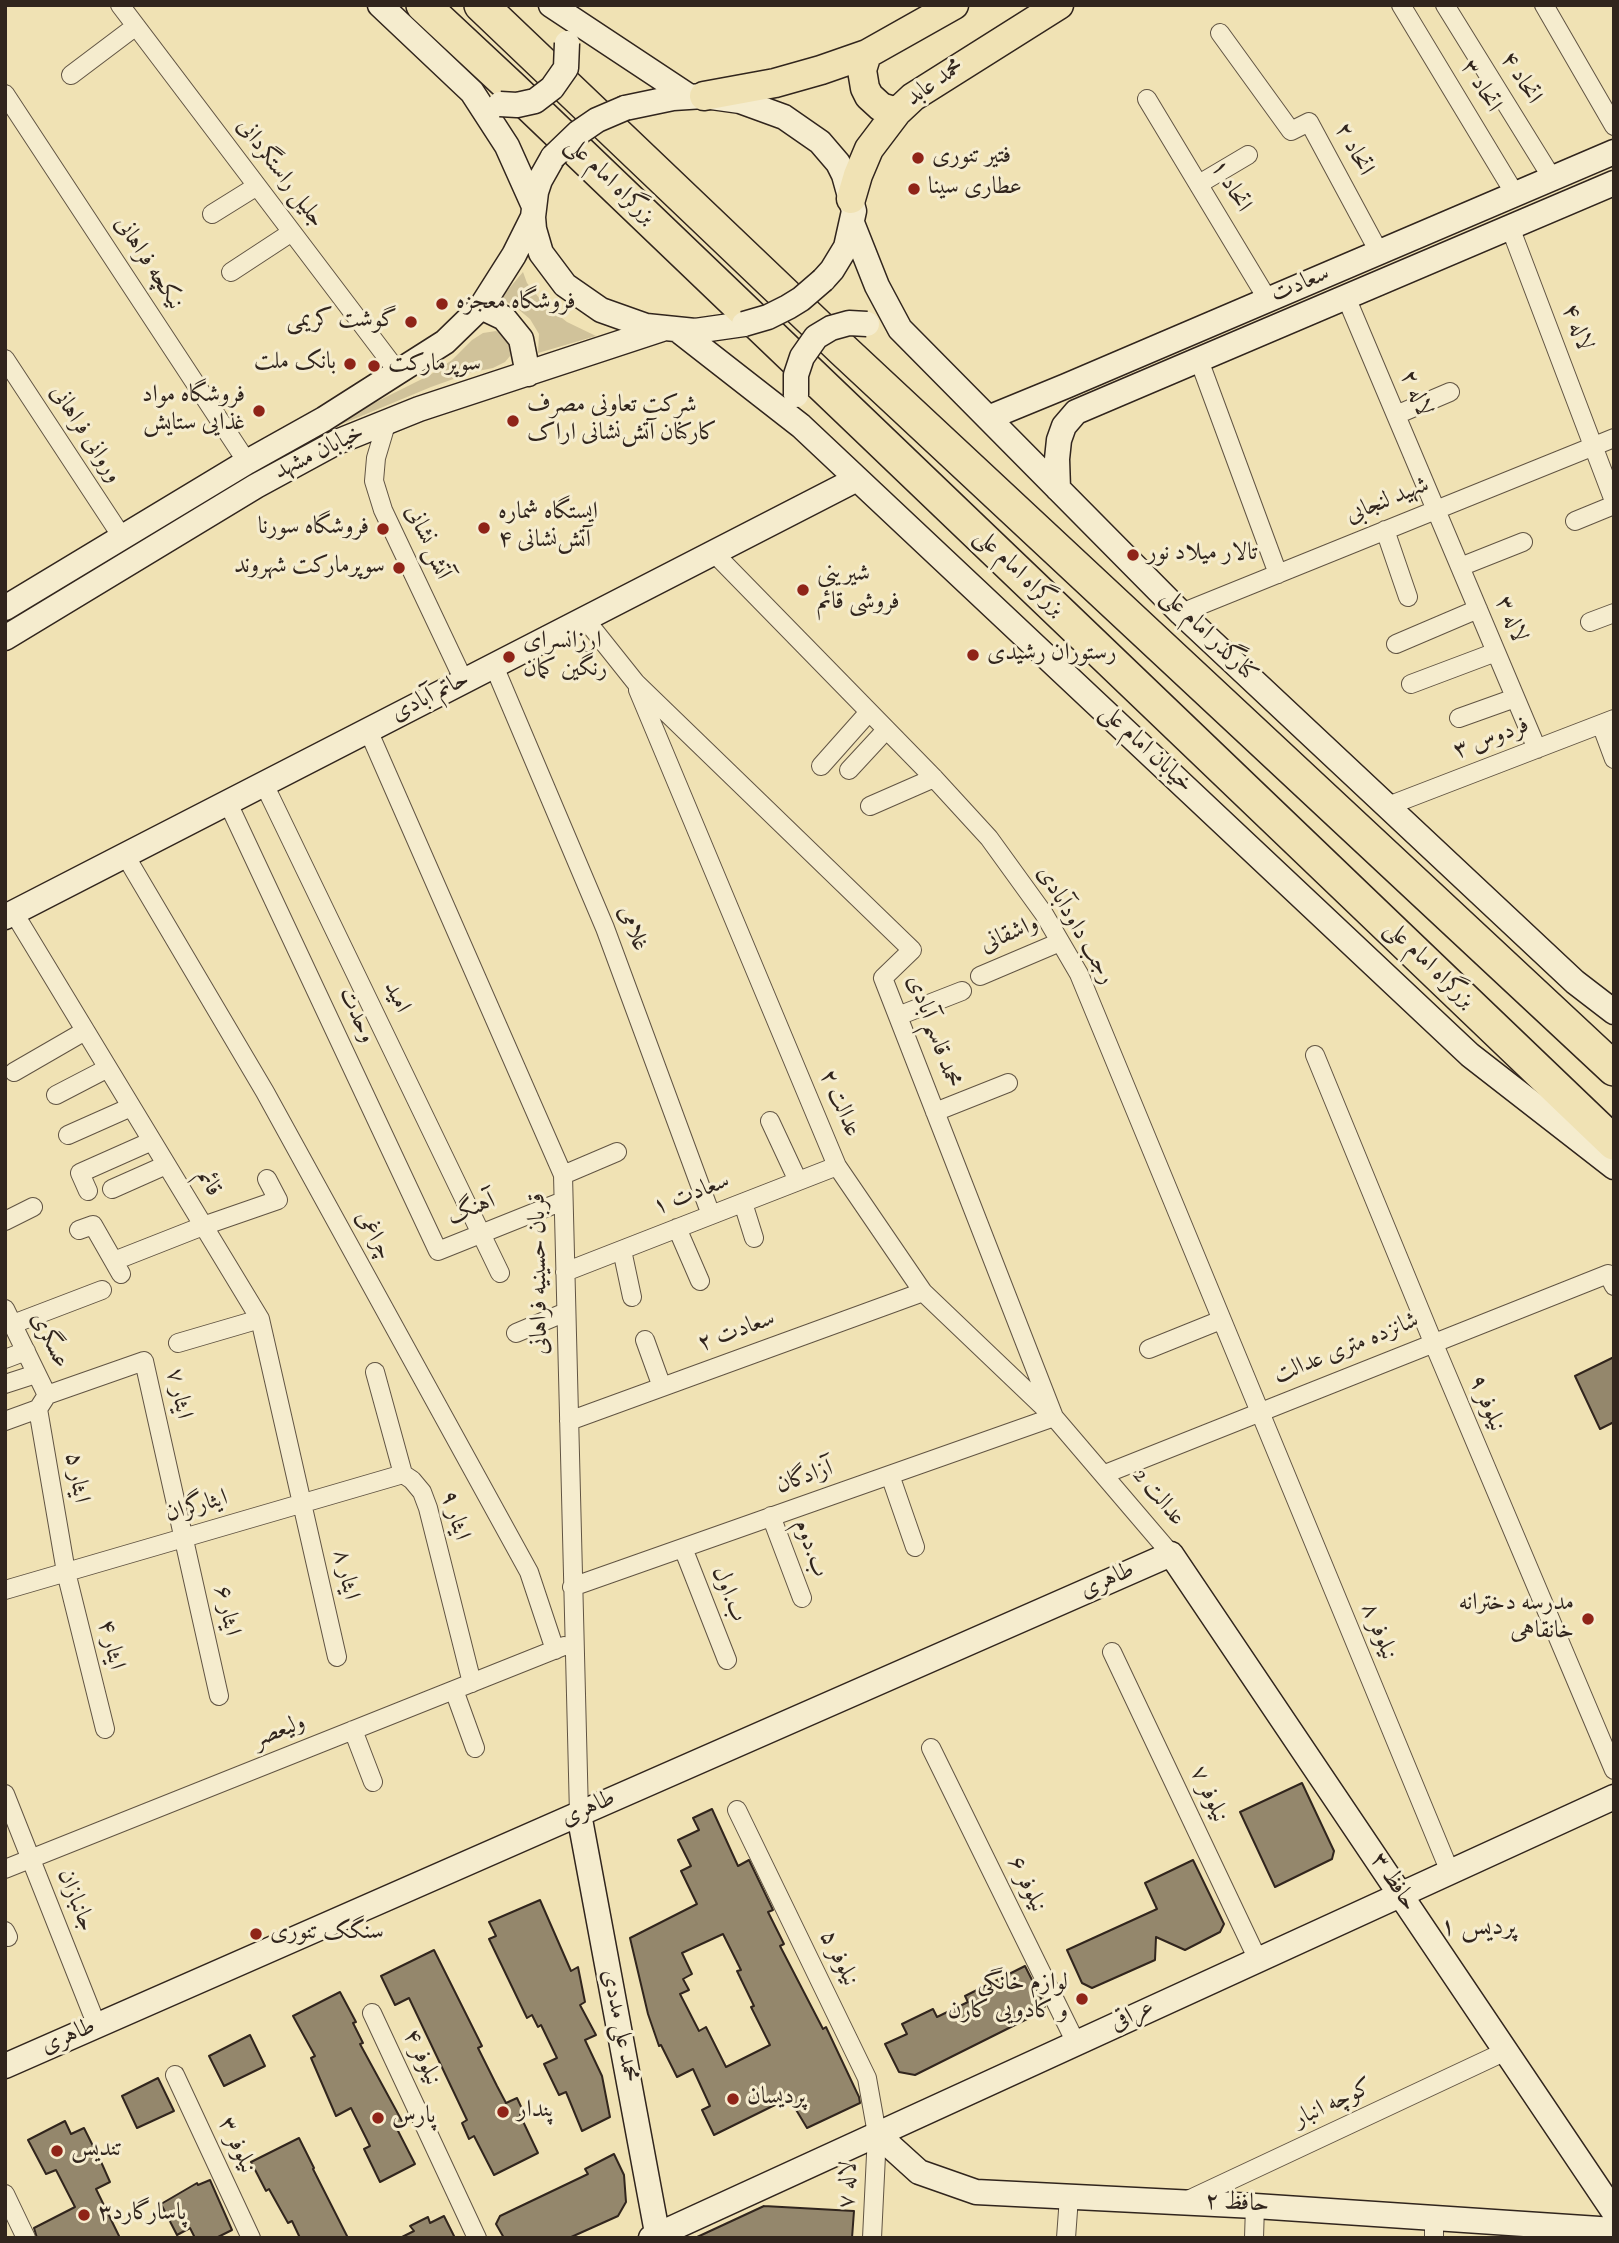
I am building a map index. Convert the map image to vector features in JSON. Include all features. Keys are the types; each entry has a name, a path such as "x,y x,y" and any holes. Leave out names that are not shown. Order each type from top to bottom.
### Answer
{"highway":[{"name":"بزرگراه امام علی","path":"423,5 1614,1143"},
{"name":"بزرگراه امام علی","path":"481,5 843,350 1614,1069"}],"main road":[{"path":"697,96 775,83 867,54 954,5"},
{"name":"محمد عابد","path":"852,211 858,175 869,149 897,112 942,77 1059,5"},
{"path":"867,54 862,70 865,88 881,107 897,112"}],"street":[{"name":"جلیل راستگردانی","path":"120,5 398,372"},
{"path":"380,5 472,92 507,146 533,210 534,229 541,253 556,275 588,303 615,316 670,329 712,330 768,317 788,307 823,281 846,247 852,211"},
{"name":"اتحاد ۳","path":"1401,5 1515,194"},
{"name":"اتحاد ۴","path":"1445,5 1552,178"},
{"path":"1544,5 1614,126"},
{"path":"472,92 500,104 517,105 535,101 552,88 566,68 567,43 552,6"},
{"path":"552,6 697,96"},
{"path":"71,75 136,26"},
{"name":"اتحاد ۲","path":"1220,33 1291,131 1309,122 1379,252"},
{"name":"نیکچه فراهانی","path":"5,94 247,462"},
{"name":"خیابان مشهد","path":"5,608 247,462 324,419 445,342 481,307 514,255 533,210 540,180 553,157 578,132 625,108 657,100 697,96"},
{"name":"کنارگذر امام علی","path":"697,96 755,106 784,117 820,142 838,163 877,286 900,329 1181,613 1575,982 1614,1012"},
{"name":"اتحاد ۱","path":"1147,99 1268,300"},
{"name":"سعادت","path":"988,418 1614,152"},
{"path":"1199,184 1248,155"},
{"name":"سعادت","path":"1076,412 1614,183"},
{"path":"212,214 257,186"},
{"name":"لاله ۴","path":"1510,227 1614,503"},
{"path":"231,272 292,232"},
{"name":"لاله ۲","path":"1346,297 1436,510"},
{"path":"481,307 504,318 521,339 528,374"},
{"path":"801,426 796,375 802,357 816,337 831,328 849,323 900,329"},
{"name":"خیابان مشهد","path":"5,638 256,486 337,442 387,421 670,329"},
{"name":"خیابان امام علی","path":"670,329 801,426 1470,1055 1614,1167"},
{"name":"وروانی فراهانی","path":"5,359 122,537"},
{"path":"1199,360 1278,574"},
{"path":"1058,489 1059,440 1064,426 1076,412 1064,402 1066,386"},
{"path":"1396,415 1450,392"},
{"name":"آتش نشانی","path":"387,421 376,458 374,481 383,510 464,681"},
{"name":"شهید لنجابی","path":"1181,613 1614,438"},
{"name":"حاتم آبادی","path":"10,915 857,479"},
{"path":"1575,521 1614,503"},
{"name":"لاله ۳","path":"1436,510 1537,749"},
{"path":"1385,530 1408,597"},
{"path":"1460,567 1523,542"},
{"name":"رجب داودآبادی","path":"713,552 989,838 1044,914 1079,974 1259,1411"},
{"path":"1396,644 1478,609"},
{"path":"1590,622 1614,613"},
{"name":"محمد قاسم آبادی","path":"585,619 635,684 912,950 883,978 1054,1417"},
{"path":"1411,684 1496,652"},
{"name":"غلامی","path":"494,666 606,928 711,1215"},
{"name":"عدالت ۲","path":"635,684 837,1166 923,1292 1054,1417 1105,1474"},
{"path":"1459,718 1515,698"},
{"path":"821,766 869,712"},
{"path":"1607,722 1614,759"},
{"name":"فردوس ۳","path":"1388,806 1607,722"},
{"name":"قربان حسینیه فراهانی","path":"368,730 563,1175 579,1814"},
{"path":"849,770 886,730"},
{"path":"870,807 934,778"},
{"name":"امید","path":"264,784 500,1273"},
{"name":"وحدت","path":"228,803 438,1251"},
{"name":"چراغی","path":"125,855 265,1092 529,1572 555,1650"},
{"name":"قائم","path":"10,915 108,1068 260,1319 303,1503"},
{"name":"واشقانی","path":"980,976 1060,942"},
{"path":"1575,982 1614,1027"},
{"path":"898,1016 962,992"},
{"path":"14,1072 85,1031"},
{"name":"نیلوفر ۹","path":"1315,1055 1614,1770"},
{"path":"55,1094 108,1068"},
{"path":"935,1112 1008,1083"},
{"path":"68,1135 131,1107"},
{"path":"770,1121 798,1181"},
{"path":"88,1191 80,1173 152,1141"},
{"path":"563,1175 617,1152"},
{"path":"112,1189 166,1165"},
{"name":"سعادت ۱","path":"565,1272 837,1166"},
{"path":"79,1230 93,1225 118,1267 203,1226 278,1200 267,1179"},
{"name":"آهنگ","path":"438,1251 563,1201"},
{"path":"743,1203 754,1238"},
{"path":"5,1221 33,1207"},
{"path":"677,1228 700,1281"},
{"path":"622,1250 632,1297"},
{"name":"شانزده متری عدالت","path":"1105,1474 1433,1342 1611,1280"},
{"path":"7,1313 102,1290"},
{"name":"سعادت ۲","path":"569,1421 923,1292"},
{"path":"516,1332 566,1312"},
{"name":"عسگری","path":"7,1313 36,1374 42,1402"},
{"path":"178,1343 260,1319"},
{"path":"1149,1349 1222,1320"},
{"path":"645,1340 662,1387"},
{"path":"5,1359 26,1351"},
{"name":"ایثار ۷","path":"42,1402 144,1361 183,1538"},
{"name":"ایثار ۹","path":"375,1372 403,1474 422,1492 428,1508 472,1683"},
{"path":"5,1384 36,1374"},
{"path":"5,1421 42,1402"},
{"name":"ایثار ۵","path":"42,1402 66,1572"},
{"name":"نیلوفر ۸","path":"1259,1411 1450,1872"},
{"name":"آزادگان","path":"572,1587 1054,1417"},
{"name":"ایثارگران","path":"5,1590 403,1474"},
{"name":"عدالت 2","path":"1105,1474 1171,1554"},
{"path":"890,1475 915,1547"},
{"name":"ایثار ۸","path":"303,1503 337,1657"},
{"name":"ب.دوم","path":"771,1517 802,1598"},
{"name":"ایثار ۶","path":"183,1538 219,1696"},
{"name":"ب.اول","path":"682,1548 727,1660"},
{"name":"طاهری","path":"5,2066 1171,1554"},
{"name":"حافظ ۳","path":"1171,1554 1614,2212"},
{"name":"ایثار ۴","path":"66,1572 105,1729"},
{"name":"ولیعصر","path":"5,1869 574,1642"},
{"name":"نیلوفر ۷","path":"1112,1652 1258,1960"},
{"path":"454,1690 475,1748"},
{"path":"353,1730 373,1782"},
{"name":"نیلوفر ۶","path":"931,1748 1076,2043"},
{"name":"جانبازان","path":"5,1794 97,2026"},
{"name":"عراقی","path":"656,2237 1614,1797"},
{"name":"نیلوفر ۵","path":"737,1810 867,2078 877,2134"},
{"name":"محمد علی مددی","path":"579,1814 656,2237"},
{"name":"نیلوفر ۴","path":"372,2013 477,2238"},
{"name":"کوچه انبار","path":"1184,2203 1506,2051"},
{"name":"نیلوفر ۳","path":"175,2075 251,2238"},
{"name":"حافظ ۲","path":"877,2134 919,2172 976,2192 1255,2206 1434,2228 1614,2230"},
{"name":"لاله ۷","path":"872,2238 877,2134"},
{"path":"5,2194 26,2238"},
{"path":"1066,2238 1069,2197"},
{"path":"1254,2238 1255,2206"}],"shaded area":[{"path":"523,272 527,283 544,304 567,322 596,336 538,353 539,334 530,319 501,298"},
{"path":"496,331 507,337 511,346 510,356 505,362 431,387 342,424 338,423 430,375 483,333"}],"building":[{"path":"1614,1357 1614,1422 1600,1429 1575,1376"},
{"path":"1302,1783 1334,1851 1332,1859 1275,1887 1240,1812"},
{"path":"712,1809 738,1866 749,1860 773,1910 768,1912 784,1944 780,1946 823,2029 826,2027 860,2103 807,2128 789,2098 714,2135 702,2110 710,2106 693,2069 677,2077 661,2045 659,2046 648,2014 630,1938 697,1904 681,1871 691,1866 678,1840 699,1830 693,1818","holes":["723,1934 741,1970 737,1971 770,2045 726,2067 706,2027 699,2031 680,1994 689,1990 683,1979 692,1974 682,1953"]},
{"path":"1193,1860 1224,1924 1220,1932 1185,1950 1156,1937 1155,1960 1092,1988 1082,1983 1067,1950 1157,1909 1145,1883"},
{"path":"540,1900 571,1971 578,1967 585,2002 580,2005 596,2035 585,2040 602,2076 610,2117 582,2131 566,2092 559,2095 544,2064 557,2058 541,2025 538,2027 532,2015 527,2018 489,1939 496,1936 489,1922"},
{"path":"434,1950 482,2046 478,2048 506,2103 517,2098 524,2113 520,2115 538,2153 494,2175 474,2136 469,2139 462,2123 467,2120 409,1998 395,2005 381,1976"},
{"path":"1025,1966 1045,2006 1043,2011 915,2075 899,2072 885,2044 907,2034 902,2024 933,2009 937,2017 968,2002 965,1996"},
{"path":"340,1992 356,2022 353,2023 363,2043 360,2044 403,2123 396,2127 415,2164 380,2182 364,2149 370,2146 351,2108 336,2116 311,2058 315,2056 293,2016"},
{"path":"250,2035 265,2066 224,2086 209,2056"},
{"path":"158,2078 174,2111 137,2128 122,2096"},
{"path":"65,2121 71,2134 84,2128 102,2164 110,2182 96,2189 120,2238 37,2238 34,2228 75,2207 56,2170 46,2174 28,2140"},
{"path":"299,2138 348,2238 300,2238 292,2221 288,2223 269,2189 266,2191 251,2162"},
{"path":"614,2154 624,2175 626,2202 618,2216 569,2238 504,2238 496,2224 500,2216 588,2174 585,2169"},
{"path":"210,2180 232,2230 216,2238 195,2238 190,2228 177,2235 161,2204 197,2183 198,2185"},
{"path":"764,2206 854,2211 852,2238 695,2238"},
{"path":"444,2216 455,2238 400,2238 414,2231 410,2226 428,2217 430,2223"}],"place":[{"name":"فتیر تنوری","path":"918,158"},
{"name":"عطاری سینا","path":"914,189"},
{"name":"فروشگاه معجزه","path":"442,304"},
{"name":"گوشت کریمی","path":"411,322"},
{"name":"بانک ملت","path":"350,364"},
{"name":"سوپرمارکت","path":"374,366"},
{"name":"فروشگاه مواد غذایی ستایش","path":"259,411"},
{"name":"شرکت تعاونی مصرف کارکنان آتش‌نشانی اراک","path":"513,421"},
{"name":"ایستگاه شماره ۴ آتش‌نشانی","path":"484,528"},
{"name":"فروشگاه سورنا","path":"383,529"},
{"name":"تالار میلاد نور","path":"1133,555"},
{"name":"سوپرمارکت شهروند","path":"399,568"},
{"name":"شیرینی فروشی قائم","path":"803,590"},
{"name":"رستوران رشیدی","path":"973,655"},
{"name":"ارزانسرای رنگین کمان","path":"509,657"},
{"name":"مدرسه دخترانه خانقاهی","path":"1588,1619"},
{"name":"سنگک تنوری","path":"256,1934"},
{"name":"لوازم خانگی و کادویی کارن","path":"1082,1999"},
{"name":"پردیسان","path":"733,2099"},
{"name":"پندار","path":"503,2112"},
{"name":"پارس","path":"378,2118"},
{"name":"تندیس","path":"57,2151"},
{"name":"پاسارگارد۳","path":"84,2215"}],"district":[{"name":"پردیس ۱","path":"1478,1930"}]}
